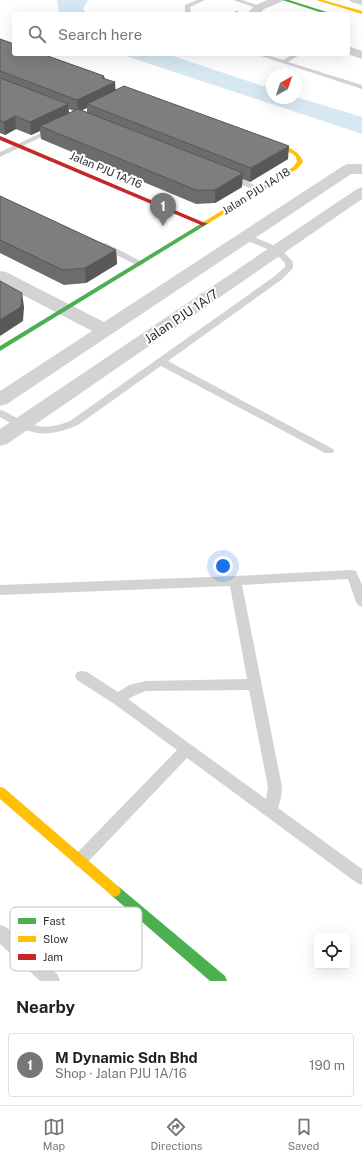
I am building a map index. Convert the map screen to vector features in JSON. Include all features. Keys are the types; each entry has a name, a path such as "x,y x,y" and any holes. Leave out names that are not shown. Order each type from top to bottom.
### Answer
{"street":[{"path":"256,11 277,0"},
{"path":"284,0 324,12"},
{"path":"318,0 362,13"},
{"path":"355,0 362,2"},
{"path":"333,4 362,10"},
{"path":"350,51 362,54"},
{"name":"Jalan PJU 1A/18","path":"0,349 294,168 300,162 299,157 288,149 252,136"},
{"name":"Jalan PJU 1A/16","path":"0,138 203,224"},
{"path":"0,400 348,169 362,169"},
{"name":"Jalan PJU 1A/7","path":"0,439 362,192"},
{"path":"0,276 105,330"},
{"path":"0,792 134,907"},
{"path":"142,914 220,981"}],"lane":[{"path":"188,12 187,6 202,0"},
{"path":"236,0 256,11"},
{"path":"264,56 362,87"},
{"path":"283,62 294,56"},
{"path":"0,154 58,127"},
{"path":"223,175 260,189"},
{"path":"0,414 20,425 42,432 52,431 74,423 162,362 289,268 289,262 277,250 246,237"},
{"path":"98,243 140,263"},
{"path":"162,362 329,450"},
{"path":"0,590 235,581 357,574 362,602"},
{"path":"235,581 275,787 274,798 270,809"},
{"path":"82,676 118,699 270,809 362,878"},
{"path":"118,699 134,689 146,686 256,684"},
{"path":"80,861 187,749"},
{"path":"0,933 10,942"},
{"path":"41,971 52,981"}],"water":[{"path":"57,0 88,0 83,9 85,12 59,12"},
{"path":"126,56 173,56 266,87 266,102"},
{"path":"302,99 362,117 362,134 271,104 302,104"}],"building":[{"path":"0,39 12,43 12,56 48,56 104,76 102,78 115,82 77,100 0,71"},
{"path":"0,78 68,104 30,122 15,116 4,122 0,120"},
{"path":"124,86 289,146 251,168 87,104"},
{"path":"78,109 243,173 215,190 196,190 40,126"},
{"path":"0,196 116,250 85,268 63,270 0,240"},
{"path":"0,281 22,293 21,307 0,320"}],"traffic: fast":[{"path":"284,0 324,12"},
{"path":"0,349 207,222"},
{"path":"115,891 134,907"},
{"path":"142,914 220,981"}],"traffic: slow":[{"path":"318,0 362,13"},
{"path":"207,222 295,168 300,162 299,157 295,153 262,139"},
{"path":"0,792 115,891"}],"traffic: jam":[{"path":"0,138 203,224"}],"place":[{"name":"M Dynamic Sdn Bhd","path":"163,226"}]}
